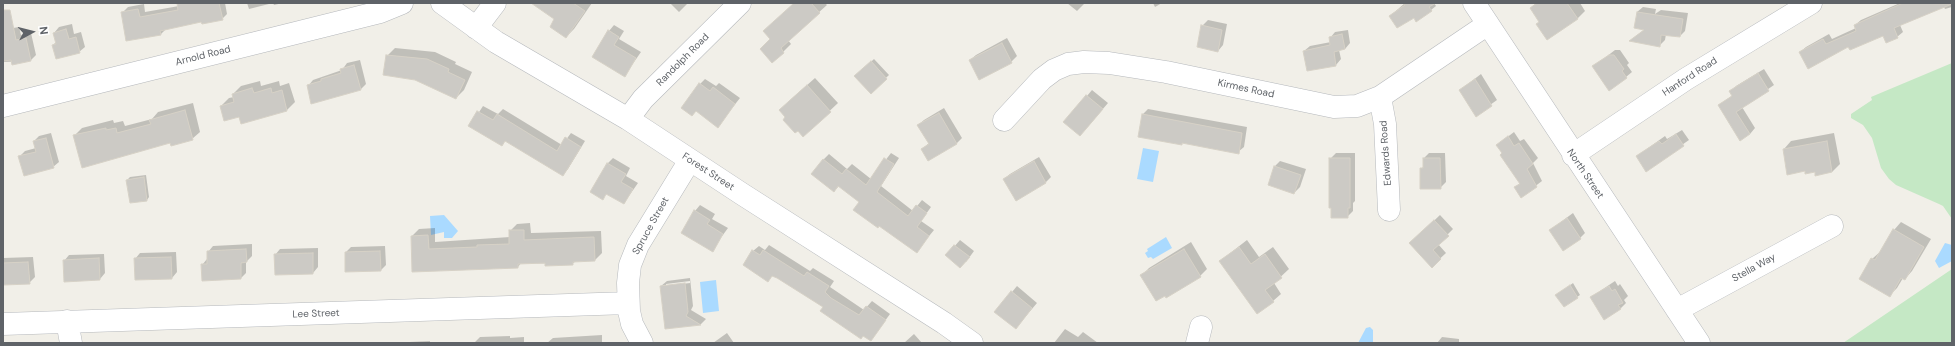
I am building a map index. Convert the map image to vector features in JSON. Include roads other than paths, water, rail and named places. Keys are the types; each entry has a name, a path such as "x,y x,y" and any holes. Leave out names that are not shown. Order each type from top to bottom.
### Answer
{"street":[{"name":"Arnold Road","path":"3,106 380,12 402,3"},
{"name":"Forest Street","path":"442,3 496,42 628,119 944,323 972,343"},
{"path":"476,28 495,3"},
{"name":"Randolph Road","path":"628,119 643,99 740,3"},
{"name":"North Street","path":"1474,3 1573,155 1699,343"},
{"name":"Hanford Road","path":"1573,155 1686,79 1811,3"},
{"name":"Kirmes Road","path":"1004,120 1042,79 1054,70 1068,64 1084,62 1109,63 1166,72 1334,108 1357,106 1380,97 1488,24"},
{"name":"Edwards Road","path":"1380,97 1385,124 1389,210"},
{"name":"Spruce Street","path":"642,343 632,324 628,303 629,272 633,258 647,230 690,160"},
{"name":"Stella Way","path":"1677,310 1832,226"},
{"name":"Lee Street","path":"3,324 628,303"},
{"path":"67,321 70,343"}],"water":[{"path":"1143,148 1159,151 1153,182 1137,179"},
{"path":"444,215 458,231 452,238 444,238 444,232 431,235 430,216"},
{"path":"1166,237 1172,248 1153,259 1151,257 1148,258 1145,253 1148,251 1147,249"},
{"path":"1945,243 1952,245 1952,261 1939,268 1935,261"},
{"path":"716,280 719,311 703,313 700,282"},
{"path":"1370,327 1373,330 1373,343 1358,343 1366,328"}]}
